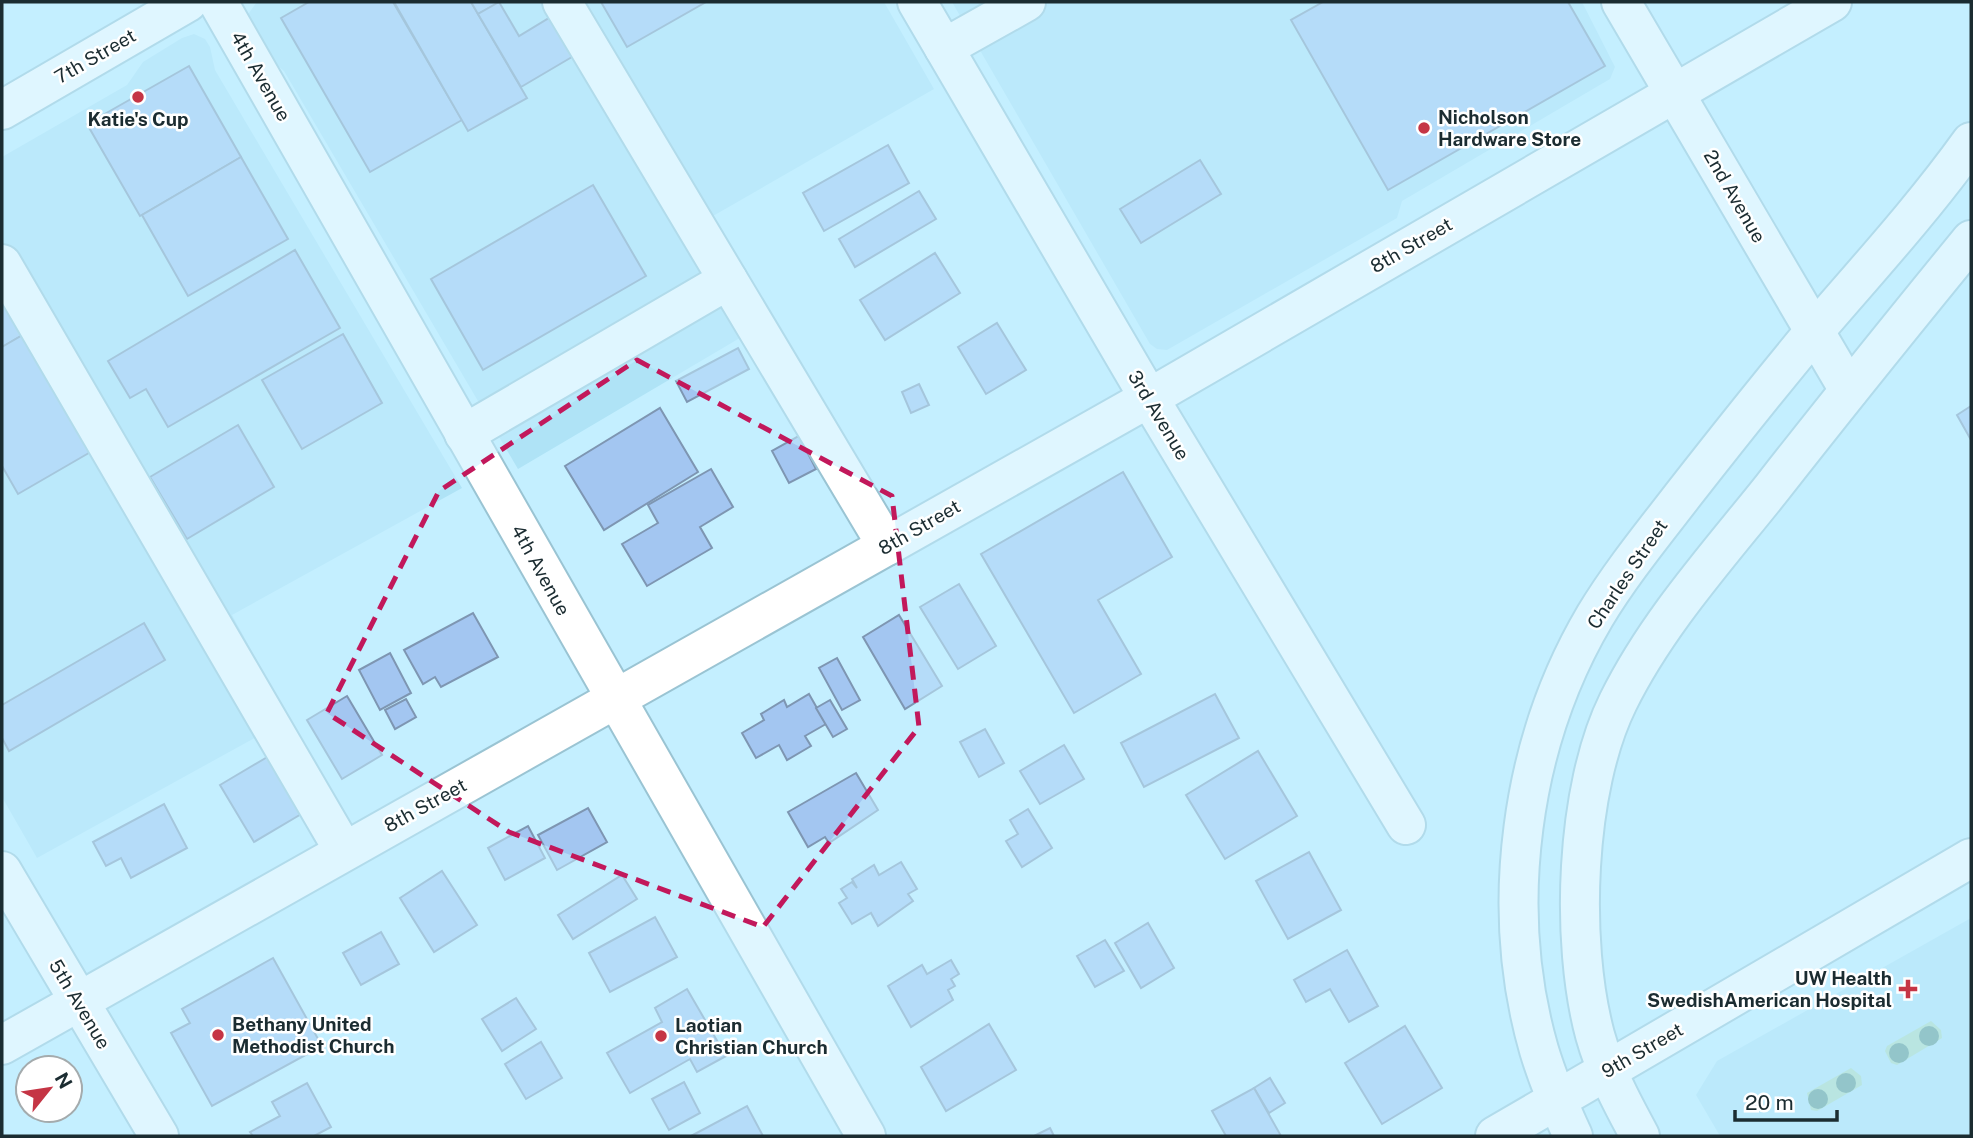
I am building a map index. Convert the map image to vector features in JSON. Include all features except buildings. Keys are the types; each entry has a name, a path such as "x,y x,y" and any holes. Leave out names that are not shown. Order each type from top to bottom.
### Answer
{"street":[{"name":"7th Street","path":"2,110 188,2"},
{"name":"4th Avenue","path":"218,2 614,700 866,1136"},
{"path":"562,2 887,546"},
{"name":"3rd Avenue","path":"917,2 1149,398 1406,825"},
{"path":"944,48 1026,2"},
{"name":"2nd Avenue","path":"1622,2 1849,390"},
{"name":"8th Street","path":"2,1045 1149,398 1832,2"},
{"name":"Charles Street","path":"1573,1136 1537,1044 1523,971 1519,895 1523,816 1537,754 1560,688 1595,617 1665,517 1814,332 1875,263 1971,142"},
{"path":"1640,1136 1607,1071 1589,1005 1580,909 1588,791 1617,704 1665,623 1971,240"},
{"path":"2,264 344,851"},
{"path":"464,434 728,280"},
{"name":"9th Street","path":"1495,1136 1971,858"},
{"name":"5th Avenue","path":"2,871 159,1136"}],"highlighted area":[{"path":"637,360 892,496 919,727 763,927 509,832 327,713 439,491"}],"shaded area":[{"path":"257,2 884,2 934,89 706,220 767,322 518,469 284,71 273,62 246,17"},
{"path":"952,2 1582,2 1615,67 1610,79 1402,201 1397,218 1167,350 1157,349 1150,344"},
{"path":"194,34 205,39 210,47 215,70 462,488 232,615 289,719 37,858 2,797 2,157 127,85 143,62 182,38"},
{"name":"UW Health SwedishAmerican Hospital","path":"1971,918 1971,1136 1720,1136 1696,1095 1717,1061"}],"green space":[{"path":"1931,1021 1941,1030 1942,1038 1897,1065 1891,1063 1885,1051 1887,1046"},
{"path":"1851,1068 1861,1076 1862,1085 1817,1111 1811,1110 1807,1093"}],"place":[{"name":"Katie's Cup","path":"138,97"},
{"name":"Nicholson Hardware Store","path":"1424,128"},
{"name":"UW Health SwedishAmerican Hospital","path":"1908,989"},
{"name":"Bethany United Methodist Church","path":"218,1035"},
{"name":"Laotian Christian Church","path":"661,1036"}]}
